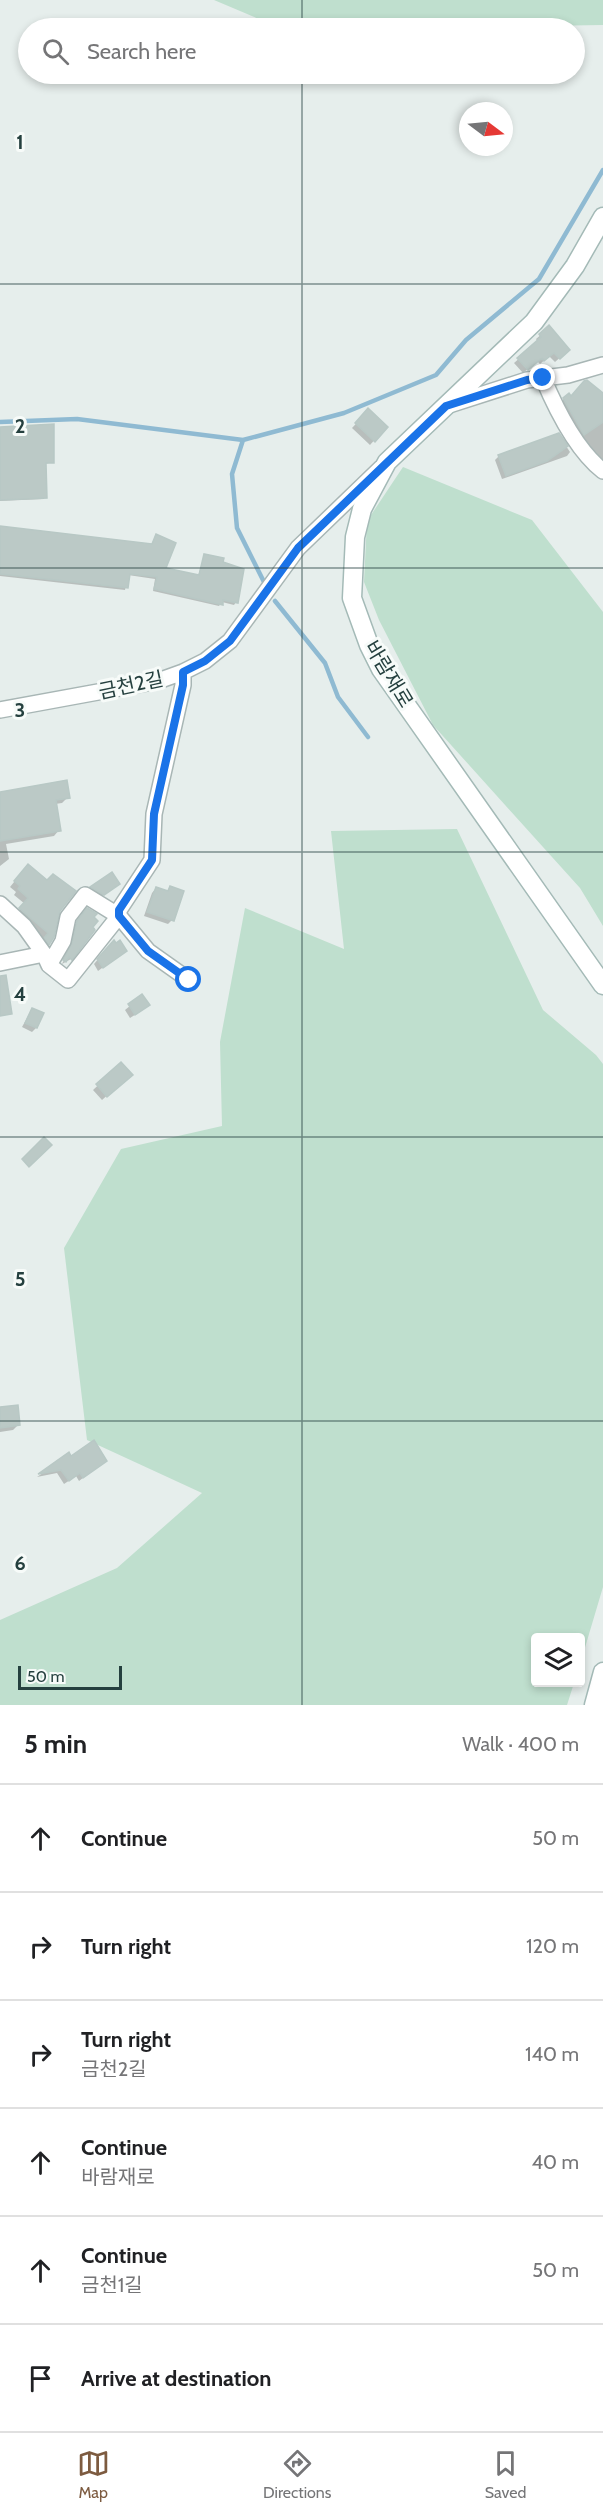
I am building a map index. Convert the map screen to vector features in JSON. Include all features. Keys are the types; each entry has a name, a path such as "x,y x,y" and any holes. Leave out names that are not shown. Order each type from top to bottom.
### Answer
{"street":[{"name":"바람재로","path":"603,217 575,266 534,322 387,462 362,509 355,537 352,598 369,645 388,678 603,985"},
{"path":"446,406 527,380 568,375 603,365"},
{"path":"543,378 550,397 576,443 603,471"},
{"name":"금천2길","path":"0,710 158,681 205,661 230,641 298,548 387,462"},
{"path":"0,904 24,926 46,960 68,980 119,916 119,910 152,860 154,814 183,685 183,672"},
{"path":"0,963 46,960 63,941 68,917 85,895 119,916 148,951 189,980"},
{"path":"594,1705 603,1672"}],"green space":[{"path":"214,0 603,0 603,25 585,25 585,18 256,18"},
{"path":"403,467 532,520 603,612 603,926 580,888 433,725 379,620 364,582 367,521"},
{"path":"457,829 543,1010 596,1055 603,1064 603,1587 585,1648 585,1633 531,1633 531,1687 573,1687 567,1705 0,1705 0,1620 117,1568 202,1493 87,1440 64,1248 121,1149 222,1126 220,1042 245,908 344,949 331,831"}],"building":[{"path":"549,325 570,350 560,359 554,353 544,361 542,358 528,370 517,358 541,337 539,334"},
{"path":"587,380 603,393 603,422 584,435 563,398 569,393 571,396"},
{"path":"368,408 388,427 375,442 355,423"},
{"path":"54,424 54,463 46,463 47,498 0,500 0,427"},
{"path":"559,433 568,446 547,461 506,476 498,455"},
{"path":"0,526 152,544 156,534 176,543 166,568 199,575 204,554 224,558 223,562 244,569 238,603 223,600 223,605 154,589 157,577 130,574 128,588 0,574"},
{"path":"67,780 70,798 56,800 61,831 0,841 0,792"},
{"path":"28,864 47,880 53,874 76,891 60,911 54,937 49,945 44,938 48,933 19,908 28,898 18,889 20,886 14,881"},
{"path":"112,872 120,884 104,895 90,887"},
{"path":"170,886 184,891 174,921 147,912 156,887 168,891"},
{"path":"87,908 97,914 94,917 98,921 93,927 95,930 72,960 69,957 66,962 63,960 72,943 77,921"},
{"path":"114,940 116,943 120,940 127,951 103,968 97,959"},
{"path":"6,975 12,1014 0,1016 0,976"},
{"path":"142,994 150,1005 135,1015 128,1004"},
{"path":"32,1008 44,1013 37,1028 25,1023"},
{"path":"121,1062 133,1075 107,1097 96,1084"},
{"path":"44,1137 52,1145 29,1167 22,1159"},
{"path":"18,1405 20,1425 0,1428 0,1407"},
{"path":"94,1440 107,1461 83,1478 80,1473 69,1481 61,1470 38,1474 69,1452 71,1456"}],"waterway":[{"path":"0,422 77,419 243,440 344,413 436,375 466,340 539,279 603,170"},
{"path":"243,440 232,474 237,528 265,584"},
{"path":"275,601 325,663 338,697 368,737"}],"route":[{"path":"189,980 148,951 119,916 119,910 152,860 154,814 183,685 183,672 205,661 230,641 298,548 446,406 527,380 543,378"}]}
